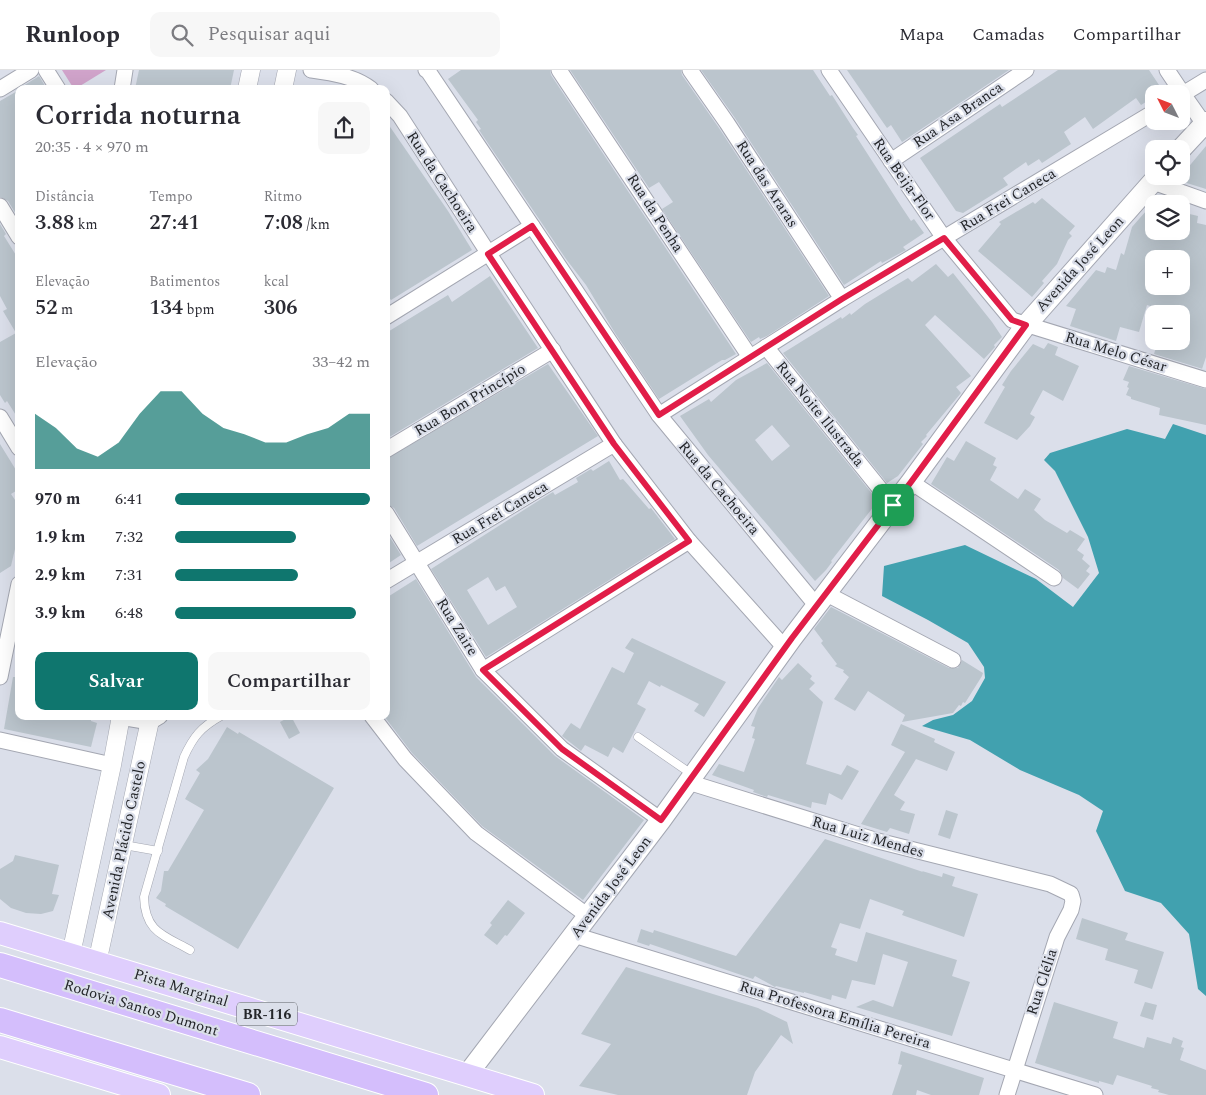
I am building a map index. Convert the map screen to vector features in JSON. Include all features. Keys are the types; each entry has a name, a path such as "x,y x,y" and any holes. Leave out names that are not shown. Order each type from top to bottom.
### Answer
{"highway":[{"name":"Rodovia Santos Dumont","path":"0,965 426,1095"},
{"path":"0,1020 248,1095"}],"main road":[{"path":"1189,140 1205,123"},
{"name":"Avenida José Leon","path":"467,1075 661,820 816,605 911,482 1026,325 1150,185"},
{"name":"Pista Marginal","path":"0,933 533,1095"},
{"path":"0,1047 159,1095"}],"street":[{"path":"0,89 31,70"},
{"path":"46,70 55,85"},
{"path":"123,85 126,70"},
{"path":"248,85 251,70"},
{"path":"284,85 287,70"},
{"path":"311,70 346,76 367,85"},
{"name":"Rua da Cachoeira","path":"428,70 529,228 659,415 816,605"},
{"name":"Rua da Penha","path":"559,70 750,357"},
{"name":"Rua das Araras","path":"690,70 727,122 842,299"},
{"name":"Rua Asa Branca","path":"891,161 1026,70"},
{"path":"1167,70 1176,85"},
{"name":"Rua Beija-Flor","path":"830,71 944,238 1012,320 1026,325"},
{"path":"1190,90 1206,80"},
{"name":"Rua da Cachoeira","path":"390,105 400,116 488,254 614,444 689,541 788,643"},
{"path":"1190,105 1205,123"},
{"name":"Rua Frei Caneca","path":"659,415 842,299 1145,117"},
{"path":"1169,185 1206,201"},
{"path":"0,206 15,230"},
{"path":"390,310 503,246 529,228"},
{"name":"Rua Melo César","path":"1026,325 1206,380"},
{"name":"Rua Noite Ilustrada","path":"766,347 893,505"},
{"name":"Rua Bom Princípio","path":"390,448 553,350"},
{"path":"0,417 15,441"},
{"name":"Rua Frei Caneca","path":"390,579 614,444"},
{"path":"911,482 1054,578"},
{"name":"Rua Zaire","path":"390,519 483,670 562,749 661,820"},
{"path":"483,670 689,541"},
{"path":"0,676 3,640 15,598"},
{"path":"816,605 953,660"},
{"name":"Avenida Plácido Castelo","path":"70,954 112,765 120,720"},
{"name":"Avenida Plácido Castelo","path":"97,963 153,720"},
{"path":"375,720 405,759 476,833 588,916"},
{"path":"0,740 112,765"},
{"name":"Rua Luiz Mendes","path":"691,779 878,842 1050,884"},
{"name":"Rua Clélia","path":"1007,1095 1057,937 1071,910 1073,901 1068,892 1050,884"},
{"name":"Rua Professora Emília Pereira","path":"574,935 1096,1095"}],"lane":[{"path":"190,950 157,931 149,923 144,911 144,897 184,757 192,740 200,730 215,720"},
{"path":"638,738 691,779"},
{"path":"124,845 158,851"}],"shaded area":[{"path":"62,70 106,70 82,85 71,85"}],"water":[{"path":"1173,424 1206,435 1206,996 1198,989 1189,934 1161,903 1125,891 1096,831 1103,811 1079,795 1020,770 970,740 922,726 933,720 953,715 972,701 985,678 984,667 968,643 882,596 884,566 965,545 1036,579 1073,607 1099,573 1088,537 1055,471 1044,460 1050,453 1127,429 1165,439"}],"building":[{"path":"139,70 234,70 231,85 136,85"},
{"path":"461,70 550,70 551,75 736,354 722,360 659,399 586,285 566,259 479,130 481,129 476,122 478,120 448,79"},
{"path":"570,70 681,70 682,75 829,296 767,336 760,339 759,337 751,342 662,209 673,202 659,182 649,188"},
{"path":"701,70 813,70 858,135 856,136 911,221 914,219 924,233 903,247 906,250 882,263 881,261 844,285 735,118"},
{"path":"847,70 1009,70 902,142 891,125 887,128"},
{"path":"1058,70 1149,70 1159,85 1145,85 1145,103 1141,105 1136,98 1093,129 1085,117 1064,132 1071,144 1042,163 1039,159 1028,166 1026,162 1003,178 1008,185 963,213 956,211 920,158 1000,104 1002,107"},
{"path":"39,76 45,85 25,85"},
{"path":"15,92 15,212 8,201 0,197 0,101"},
{"path":"390,127 448,211 472,250 391,300"},
{"path":"1206,146 1206,189 1190,184 1190,165"},
{"path":"1042,198 1075,226 1069,233 1072,236 1068,240 1057,264 1042,281 1044,283 1032,297 978,251 1001,224 999,222 1033,202 1035,204"},
{"path":"1145,212 1145,240 1190,240 1190,214 1198,216 1197,223 1206,225 1206,357 1202,369 1154,354 1155,350 1190,350 1190,305 1145,305 1139,332 1120,327 1116,341 1070,326 1076,309 1066,306 1096,270 1105,273 1107,267 1116,270 1121,253 1124,255 1132,227"},
{"path":"0,224 6,234 4,236 15,254 15,331 3,311 7,309 0,296"},
{"path":"936,264 948,277 953,273 1002,337 984,359 935,315 925,325 971,376 956,387 961,393 926,435 921,442 923,444 898,476 887,483 783,353 841,317 842,319 850,313 851,315 865,304 908,278 912,282"},
{"path":"490,276 538,348 390,437 390,331 448,295 452,302"},
{"path":"15,334 15,414 7,401 5,403 0,395 0,342"},
{"path":"1048,343 1058,347 1055,355 1079,366 1063,401 1043,390 1030,414 1035,417 1030,426 1017,440 984,423 1005,387 1002,385 1011,371 1033,344 1044,349"},
{"path":"767,363 878,501 826,570 815,581 708,455 680,416 709,399 711,402 736,380","holes":["772,425 790,446 772,461 755,440"]},
{"path":"548,364 598,436 417,546 394,508 390,506 390,457"},
{"path":"1129,366 1206,389 1206,425 1159,415 1160,408 1131,399 1131,397 1126,395 1129,382 1123,380"},
{"path":"966,441 996,458 993,465 997,467 990,480 1018,499 1025,489 1041,499 1034,510 1045,520 1067,533 1070,530 1085,539 1077,550 1084,555 1082,559 1090,566 1086,571 1090,574 1078,589 1063,578 1059,570 931,484 947,457 954,461"},
{"path":"0,444 15,468 15,492 11,494 15,500 15,549 11,566 0,573"},
{"path":"609,461 620,480 623,479 649,509 651,508 675,539 486,657 431,569 553,492 555,495 578,482 576,478 591,469 593,471","holes":["488,577 496,591 505,586 517,607 488,625 467,590"]},
{"path":"390,537 401,555 390,562"},
{"path":"416,579 476,677 555,756 644,820 583,900 482,826 412,753 387,720 390,720 390,595"},
{"path":"831,607 949,668 958,668 962,660 983,673 982,676 965,703 963,702 961,706 959,705 953,713 902,722 905,715 868,691 855,711 834,699 849,677 843,672 844,670 835,666 837,664 821,643 823,641 814,629"},
{"path":"632,638 726,682 704,717 694,711 699,704 649,681 637,704 646,709 623,753 613,747 608,757 585,745 581,751 562,736 571,723 580,729 612,667 624,673 634,653 625,648"},
{"path":"798,663 812,676 810,679 815,683 809,689 823,702 806,764 841,775 847,765 859,771 842,800 829,793 826,805 812,802 811,808 768,795 767,797 753,792 754,790 712,775 719,764 744,772 755,739 752,738 755,727 751,726 758,708 779,677 782,680"},
{"path":"13,677 15,677 15,720 91,720 97,723 91,747 4,729"},
{"path":"293,720 300,733 289,739 280,722"},
{"path":"901,724 935,739 934,742 955,752 947,771 916,759 894,795 905,802 900,810 915,814 909,834 890,828 887,832 861,824 905,752 891,745"},
{"path":"227,727 238,734 239,732 334,788 238,949 165,906 166,904 156,898 161,891 164,871 168,871 204,810 185,799 200,773 196,770 208,759"},
{"path":"946,810 958,814 950,839 938,835"},
{"path":"825,839 923,872 942,877 943,873 955,877 952,886 978,894 964,937 902,915 904,911 870,899 860,929 840,923 831,947 837,949 835,955 857,962 866,932 957,960 952,976 970,982 952,1036 856,1007 873,1000 893,1007 908,962 883,954 875,985 852,980 846,999 832,995 831,1000 804,992 775,987 755,976 753,979 650,944 649,946 637,942 641,929 653,933 654,930 736,956"},
{"path":"15,855 59,865 52,894 59,895 53,911 41,914 26,913 11,908 0,899 0,869 13,861"},
{"path":"508,900 525,913 507,936 505,935 497,945 484,935 492,925 490,923"},
{"path":"1082,918 1128,933 1125,940 1164,952 1152,989 1134,983 1138,970 1105,960 1108,949 1076,939"},
{"path":"626,967 758,1008 787,1022 793,1044 781,1035 755,1072 747,1095 618,1095 579,1086 611,1044 581,1034"},
{"path":"1054,1002 1118,1022 1113,1038 1144,1048 1147,1037 1171,1044 1173,1037 1183,1041 1181,1047 1184,1048 1180,1060 1206,1070 1206,1095 1169,1095 1158,1092 1159,1090 1151,1088 1152,1086 1117,1075 1113,1085 1099,1081 1099,1083 1035,1063"},
{"path":"1145,1002 1157,1005 1153,1020 1140,1016"},
{"path":"901,1051 984,1078 979,1095 931,1095 917,1090 916,1095 892,1095 902,1065 898,1064"}],"route":[{"path":"532,226 659,415 842,299 944,238 1012,320 1026,325 893,505 792,638 661,820 562,749 483,670 689,541 614,444 488,254 532,226"}]}
